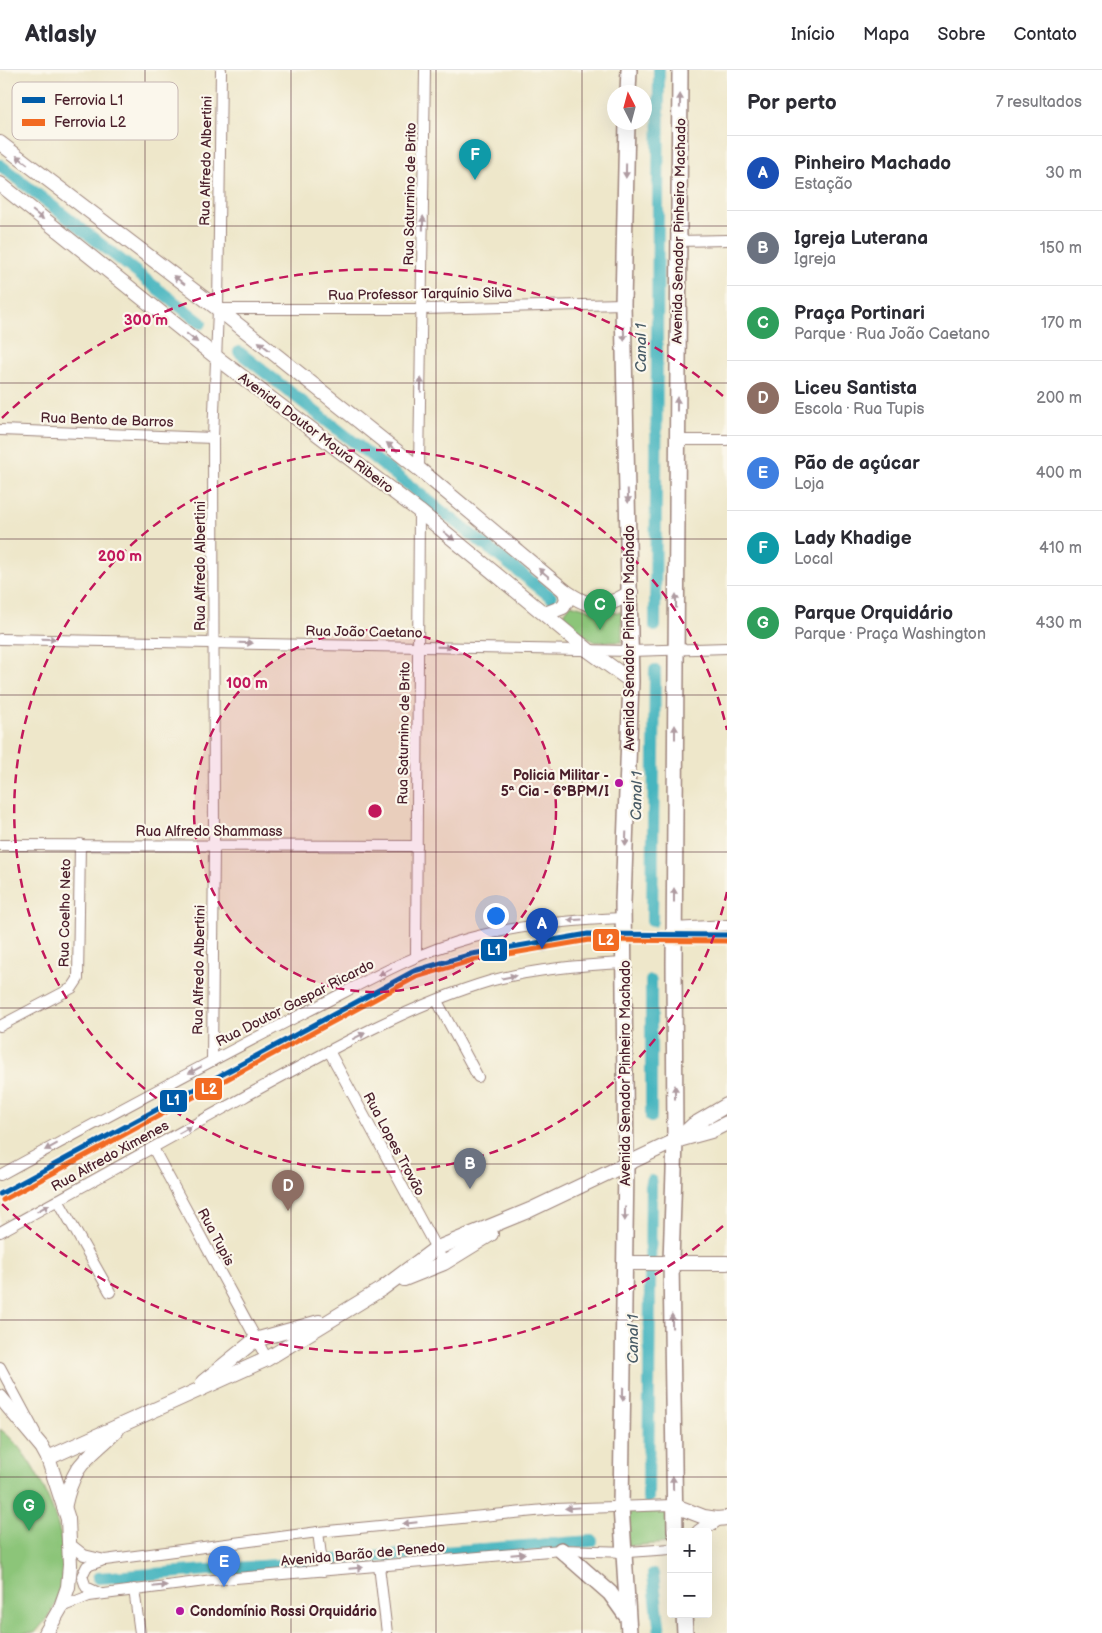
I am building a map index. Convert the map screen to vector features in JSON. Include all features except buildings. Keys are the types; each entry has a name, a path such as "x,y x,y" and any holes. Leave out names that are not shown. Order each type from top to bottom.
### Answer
{"main road":[{"path":"628,85 629,70"},
{"name":"Avenida Senador Pinheiro Machado","path":"675,1528 667,1505 675,1141 672,650 677,440 680,70"},
{"name":"Avenida Senador Pinheiro Machado","path":"628,130 623,304 634,651 631,681 623,918 628,1263 623,1506 628,1626"},
{"path":"561,1550 610,1592 620,1605 628,1626"},
{"path":"684,1618 685,1633"}],"street":[{"name":"Rua Alfredo Albertini","path":"212,1061 214,845 213,438 218,313 221,70"},
{"name":"Rua Saturnino de Brito","path":"419,469 425,70"},
{"path":"0,143 419,469 565,591 591,606 604,606 631,592"},
{"name":"Avenida Doutor Moura Ribeiro","path":"0,184 419,511 588,650 631,681"},
{"path":"678,240 727,240"},
{"name":"Rua Professor Tarquínio Silva","path":"218,313 623,304"},
{"name":"Rua Bento de Barros","path":"0,430 213,438"},
{"path":"677,440 727,440"},
{"name":"Rua Saturnino de Brito","path":"416,956 419,511"},
{"path":"545,614 563,607 567,600 565,591"},
{"name":"Rua João Caetano","path":"0,638 634,651 727,648"},
{"name":"Rua Coelho Neto","path":"0,1026 72,988 78,979 80,844"},
{"name":"Rua Alfredo Shammass","path":"0,845 417,846"},
{"name":"Rua Doutor Gaspar Ricardo","path":"0,1174 212,1061 416,956 470,938 529,926 570,920 623,918"},
{"path":"674,928 727,925"},
{"name":"Rua Alfredo Ximenes","path":"0,1232 328,1052 437,1001 509,976 553,968 624,963"},
{"path":"437,1001 478,1077"},
{"name":"Rua Lopes Trovão","path":"328,1052 444,1263"},
{"path":"675,1141 693,1126 727,1105"},
{"path":"45,1452 125,1422 267,1359 383,1288 435,1249 530,1210 626,1166 675,1141 711,1131 727,1123"},
{"name":"Rua Tupis","path":"153,1148 267,1359"},
{"path":"58,1200 110,1292"},
{"path":"383,1288 444,1263 530,1210"},
{"path":"628,1263 727,1263"},
{"path":"189,1394 256,1340 335,1317"},
{"path":"0,1366 45,1452 64,1508 70,1544 70,1577 61,1607 46,1633"},
{"path":"0,1397 45,1452"},
{"path":"64,1508 71,1481 81,1463 125,1422"},
{"path":"667,1505 704,1517 722,1518"},
{"name":"Avenida Barão de Penedo","path":"70,1544 84,1555 105,1560 318,1532 555,1509 667,1505"},
{"path":"706,1528 722,1518"},
{"path":"318,1532 323,1571"},
{"name":"Avenida Barão de Penedo","path":"61,1607 89,1596 134,1589 561,1550 625,1552 667,1549"},
{"path":"103,1594 86,1587 82,1576 87,1566 105,1560"},
{"path":"379,1566 387,1633"},
{"path":"134,1589 140,1633"}],"green space":[{"path":"571,604 598,612 622,612 622,642 595,642 560,619"},
{"path":"0,1429 13,1441 38,1477 49,1499 62,1545 65,1566 61,1591 52,1610 35,1633 0,1633"},
{"path":"668,1509 669,1528 667,1528 667,1543 627,1546 625,1512"}],"waterway":[{"name":"Canal 1","path":"655,626 659,70"},
{"path":"0,165 201,323"},
{"path":"239,352 551,597"},
{"name":"Canal 1","path":"652,921 655,670"},
{"name":"Canal 1","path":"651,981 651,1117"},
{"name":"Canal 1","path":"648,1498 651,1181"},
{"path":"332,1560 592,1541"},
{"path":"98,1578 303,1563"},
{"name":"Canal 1","path":"653,1574 660,1633"}],"rail line":[{"name":"L1","path":"0,1194 414,971 472,954 588,934 727,935"},
{"name":"L2","path":"3,1200 416,977 473,960 589,940 727,941"}],"place":[{"name":"Lady Khadige","path":"475,180"},
{"name":"Praça Portinari","path":"600,630"},
{"name":"Policia Militar - 5ª Cia - 6ºBPM/I","path":"619,783"},
{"name":"Pinheiro Machado","path":"542,949"},
{"name":"Igreja Luterana","path":"470,1189"},
{"name":"Liceu Santista","path":"288,1211"},
{"name":"Parque Orquidário","path":"29,1531"},
{"name":"Pão de açúcar","path":"224,1587"},
{"name":"Condomínio Rossi Orquidário","path":"180,1611"}]}
